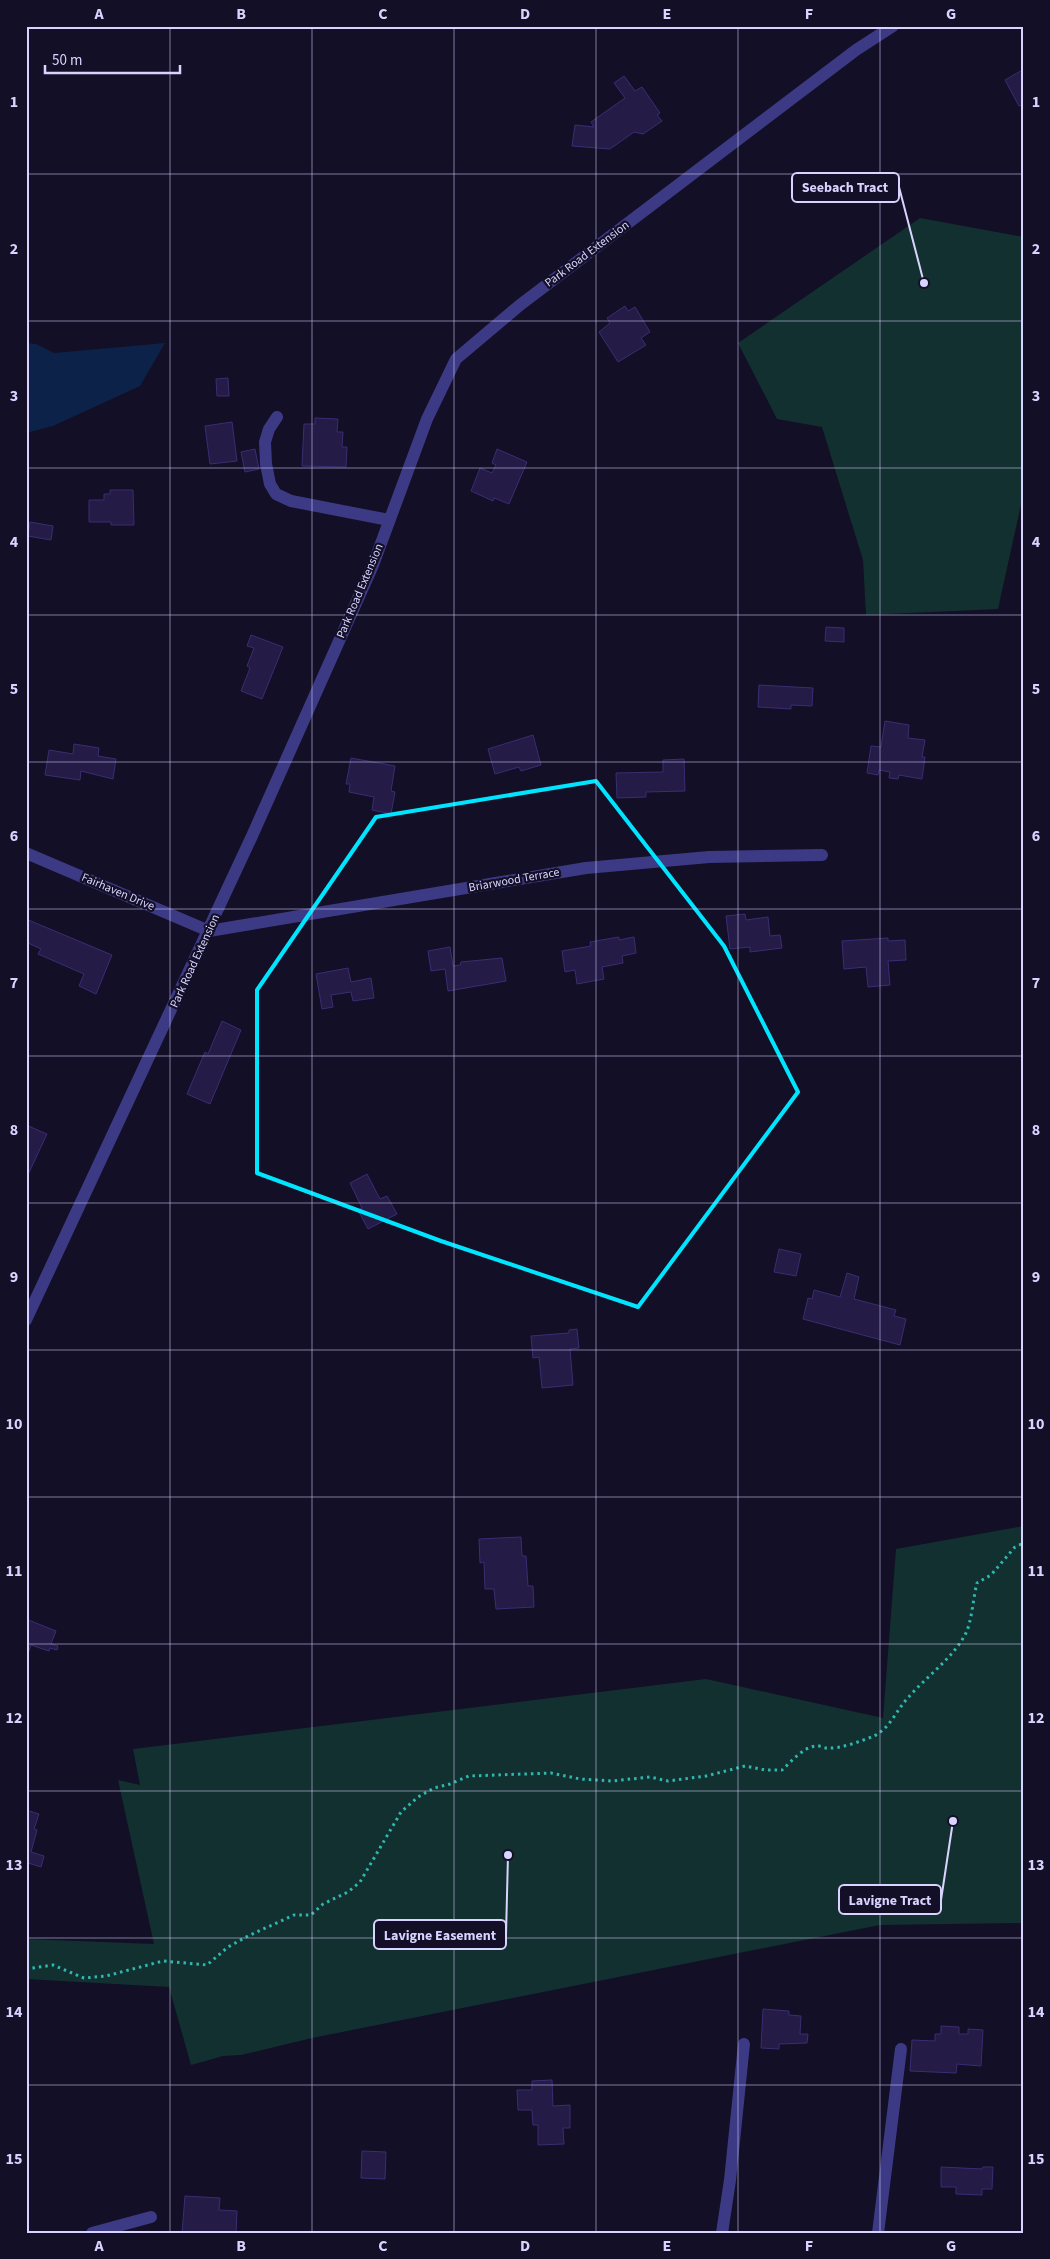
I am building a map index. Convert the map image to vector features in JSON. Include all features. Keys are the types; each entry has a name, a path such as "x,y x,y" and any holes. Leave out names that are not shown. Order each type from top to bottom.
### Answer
{"street":[{"name":"Park Road Extension","path":"28,1312 209,931 373,564 427,419 456,359 520,305 856,50 893,26"},
{"path":"277,417 268,429 265,442 270,484 276,494 291,501 389,520"},
{"name":"Fairhaven Drive","path":"26,853 209,931"},
{"name":"Briarwood Terrace","path":"209,931 586,868 709,858 822,855"},
{"path":"722,2233 730,2180 744,2044"},
{"path":"878,2233 901,2049"},
{"path":"92,2233 151,2217"}],"path":[{"path":"26,1969 53,1965 84,1978 106,1976 163,1961 182,1964 207,1964 228,1947 248,1936 294,1915 311,1915 324,1904 348,1892 360,1882 401,1812 418,1797 434,1788 469,1776 551,1773 580,1779 612,1781 650,1778 668,1781 706,1776 745,1766 765,1770 782,1770 802,1752 816,1745 828,1748 856,1742 876,1735 890,1723 902,1705 930,1673 951,1656 960,1643 966,1633 977,1583 991,1575 1015,1547 1024,1543"}],"highlighted area":[{"path":"596,781 724,946 798,1092 638,1307 441,1241 257,1173 257,990 376,817"}],"green space":[{"path":"920,218 1024,237 1024,491 998,609 866,615 863,560 822,427 777,419 738,343"},
{"path":"1024,1526 1024,1923 880,1925 312,2038 241,2055 223,2056 191,2065 169,1987 26,1979 26,1939 154,1944 118,1780 140,1785 133,1749 706,1679 883,1718 896,1549"}],"water":[{"path":"26,343 36,344 54,353 165,343 140,386 53,426 26,433"}],"building":[{"path":"1024,69 1024,104 1019,106 1005,80"},
{"path":"624,76 635,91 642,87 660,113 657,115 662,121 643,134 634,132 610,149 572,146 575,125 594,127 591,122 625,98 614,83"},
{"path":"625,306 628,311 635,307 650,332 641,338 646,345 618,362 599,332 610,323 607,318"},
{"path":"228,378 229,396 217,396 216,379"},
{"path":"315,418 338,419 337,432 343,432 342,447 347,447 346,467 302,466 304,424 315,424"},
{"path":"232,422 237,461 210,464 205,426"},
{"path":"255,449 259,469 245,472 241,452"},
{"path":"497,449 527,462 509,504 494,498 493,501 471,491 480,468 492,473 496,465 492,463"},
{"path":"110,490 133,490 134,525 111,525 111,522 89,522 89,500 104,500 104,494 110,494"},
{"path":"30,522 53,526 51,540 28,536"},
{"path":"826,627 844,628 844,642 825,641"},
{"path":"251,635 283,647 262,699 241,691 250,668 247,666 254,648 247,646"},
{"path":"759,685 813,688 812,706 791,705 791,709 758,707"},
{"path":"885,721 909,725 908,738 925,740 922,757 925,757 922,779 899,775 898,779 889,778 890,772 879,770 878,775 867,773 871,746 881,747"},
{"path":"533,735 541,765 521,771 519,767 495,774 488,749"},
{"path":"74,744 99,748 98,756 116,759 113,779 81,771 80,780 45,775 49,750 73,754"},
{"path":"351,758 395,766 391,791 395,792 391,814 372,810 374,797 349,792 350,784 346,784"},
{"path":"684,759 685,791 646,792 646,797 617,798 616,773 663,772 663,760"},
{"path":"745,914 746,920 768,917 770,936 780,935 782,948 750,952 750,947 730,949 726,916"},
{"path":"26,919 112,955 96,994 79,986 84,974 38,954 41,949 26,942"},
{"path":"619,937 619,940 634,937 636,953 622,956 623,963 602,967 604,979 577,984 575,970 565,972 562,951 591,946 590,942"},
{"path":"888,938 888,941 905,940 906,960 888,961 890,985 868,987 866,967 844,969 842,941"},
{"path":"450,947 453,966 460,965 461,962 502,958 506,981 448,991 445,969 431,971 428,951"},
{"path":"348,968 351,982 371,978 374,998 353,1001 351,992 331,995 333,1007 322,1009 316,974"},
{"path":"222,1021 241,1030 210,1104 187,1094 205,1052 208,1054"},
{"path":"26,1125 47,1134 26,1179"},
{"path":"367,1174 380,1199 387,1196 397,1214 368,1229 358,1210 362,1208 350,1183"},
{"path":"779,1249 801,1254 796,1276 774,1272"},
{"path":"847,1273 859,1277 854,1299 896,1310 894,1316 906,1319 900,1345 803,1319 808,1298 812,1299 814,1290 840,1297"},
{"path":"577,1329 579,1348 570,1349 573,1385 542,1388 539,1357 533,1358 531,1336 569,1333 569,1330"},
{"path":"521,1537 522,1556 526,1556 528,1586 533,1586 534,1607 496,1609 494,1589 485,1589 484,1562 480,1563 479,1539"},
{"path":"26,1619 56,1631 51,1644 58,1646 57,1650 50,1648 49,1651 31,1645 26,1659"},
{"path":"26,1810 39,1814 34,1829 37,1830 31,1852 44,1856 41,1867 28,1863 26,1868"},
{"path":"763,2009 789,2011 789,2015 801,2016 800,2034 808,2034 807,2043 779,2044 779,2049 761,2048"},
{"path":"941,2026 959,2027 959,2034 968,2034 968,2029 983,2030 981,2066 957,2064 956,2073 910,2071 912,2040 935,2041 935,2034 941,2034"},
{"path":"552,2080 553,2106 570,2105 570,2128 563,2128 564,2144 538,2145 538,2125 533,2125 532,2110 518,2110 517,2090 532,2090 532,2081"},
{"path":"362,2151 386,2152 385,2179 361,2178"},
{"path":"941,2167 982,2169 983,2167 993,2167 992,2189 982,2189 982,2195 956,2194 956,2187 941,2187"},
{"path":"185,2196 220,2198 219,2210 237,2211 236,2233 182,2233"}],"place":[{"name":"Seebach Tract","path":"924,283"},
{"name":"Lavigne Tract","path":"953,1821"},
{"name":"Lavigne Easement","path":"508,1855"}]}
